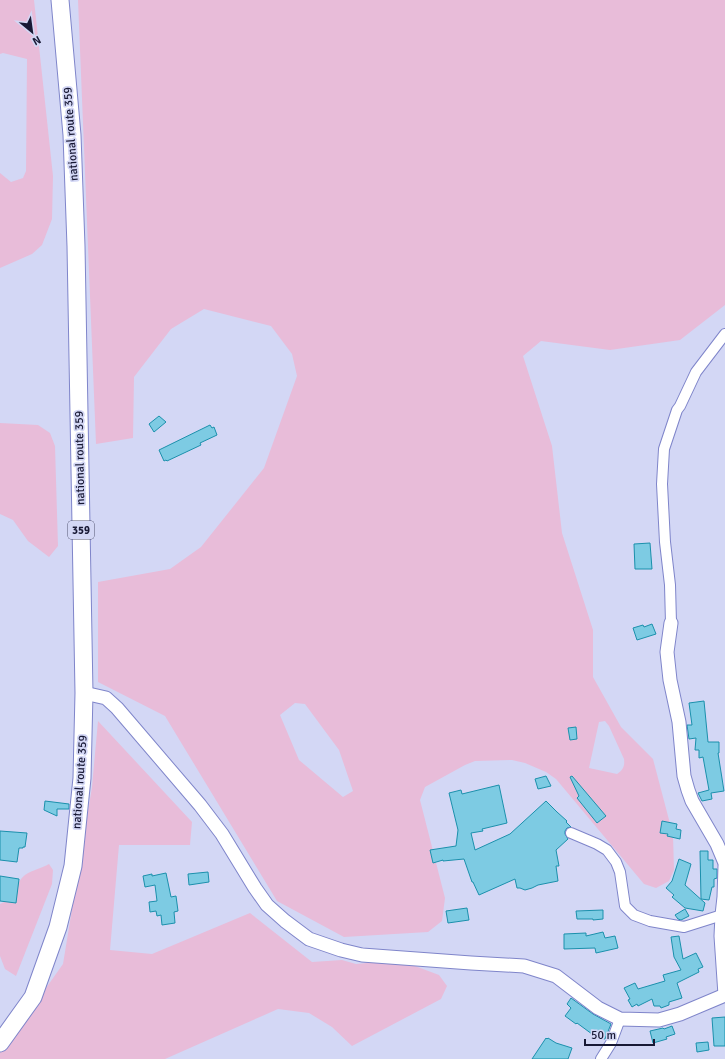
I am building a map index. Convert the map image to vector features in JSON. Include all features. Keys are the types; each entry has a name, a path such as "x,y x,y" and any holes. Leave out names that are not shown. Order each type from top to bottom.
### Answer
{"highway":[{"name":"national route 359","path":"0,1043 33,997 58,927 73,866 82,778 84,694 76,254 72,135 60,0"}],"street":[{"path":"84,694 106,698 117,708 200,805 222,834 267,905 285,922 309,939 341,950 362,955 524,966 556,976 598,1008 620,1019 659,1020 680,1014 725,995 721,936 725,864 717,844 692,801 688,790 684,776 679,722 670,680 667,652 671,623 670,585 665,542 662,484 664,449 676,410 680,406 696,372 725,334"},
{"path":"571,833 607,850 616,862 620,872 625,906 634,915 650,921 684,927 722,915"},
{"path":"601,1059 611,1043 620,1019"}],"shaded area":[{"path":"0,0 34,0 53,176 52,219 42,245 32,254 0,268 0,173 11,182 23,178 26,171 27,59 3,53 0,54"},
{"path":"78,0 725,0 725,305 680,340 610,350 541,341 523,356 552,446 562,533 593,630 593,677 621,727 653,759 673,835 674,870 669,881 656,888 644,884 556,779 546,772 525,763 512,760 475,761 425,787 420,800 445,898 442,921 428,932 344,937 277,901 165,716 98,682 98,582 170,569 201,547 264,468 297,376 292,354 271,326 204,309 171,329 134,377 133,438 96,444","holes":["295,703 305,704 339,750 353,791 343,797 299,760 280,715","605,721 609,726 624,759 623,768 617,774 589,768 599,722"]},
{"path":"0,423 38,425 50,433 55,446 58,546 49,557 28,541 13,520 0,514"},
{"path":"98,721 192,822 190,845 119,845 110,950 152,954 250,913 312,962 342,960 356,964 399,960 439,975 447,986 441,999 352,1046 332,1027 309,1013 278,1009 165,1059 0,1059 0,1053 63,964 92,787"},
{"path":"49,864 53,870 52,884 16,976 5,969 0,956 0,904 8,899 25,875"}],"building":[{"path":"159,416 166,422 154,432 149,424"},
{"path":"210,425 212,428 214,427 217,435 200,443 201,445 164,461 159,450"},
{"path":"650,543 652,569 635,569 634,544"},
{"path":"652,624 656,634 637,640 633,628 643,625 644,627"},
{"path":"704,701 708,742 719,742 718,753 724,791 711,793 712,799 702,801 698,793 709,790 703,757 699,758 699,750 695,750 696,738 689,739 687,725 692,725 689,703"},
{"path":"576,727 577,739 570,740 568,728"},
{"path":"546,776 551,786 538,789 535,779"},
{"path":"572,776 606,816 597,823 577,798 579,796 570,777"},
{"path":"499,785 507,823 482,829 483,831 471,833 475,850 510,834 546,801 567,821 566,822 571,827 567,828 565,831 568,839 556,850 559,866 556,866 558,881 538,885 525,890 517,888 515,879 479,895 472,882 464,859 443,860 433,863 430,850 456,846 458,830 449,793 461,790 462,794"},
{"path":"45,801 69,804 69,809 57,809 57,816 44,810"},
{"path":"662,821 677,824 676,829 681,830 680,839 667,836 668,834 660,833"},
{"path":"0,831 27,833 25,847 19,848 17,862 0,860"},
{"path":"700,851 708,851 708,860 713,860 713,869 717,869 717,878 714,879 714,887 712,887 709,900 701,899"},
{"path":"679,859 691,864 685,885 705,903 703,911 685,908 672,897 674,895 666,888 672,881"},
{"path":"208,872 209,882 189,885 188,874"},
{"path":"166,873 171,897 176,896 178,911 174,912 175,923 162,925 161,915 157,916 156,911 150,912 149,902 157,901 155,885 145,887 143,876"},
{"path":"0,876 19,879 16,903 0,901"},
{"path":"467,908 469,920 448,923 446,911"},
{"path":"685,909 689,916 681,920 678,919 675,915"},
{"path":"603,910 603,919 577,919 576,911"},
{"path":"603,932 605,938 615,936 618,948 596,953 595,948 564,949 564,934 586,933 586,936"},
{"path":"679,936 683,959 696,953 703,967 698,969 699,972 677,983 682,998 669,1002 669,1005 661,1008 660,1006 654,1006 652,999 638,1006 637,1004 632,1007 628,1000 630,999 624,988 635,983 638,989 665,981 663,975 681,970 674,957 671,937"},
{"path":"571,998 593,1014 611,1024 605,1039 596,1037 565,1016 571,1008 567,1004"},
{"path":"725,1017 725,1046 714,1046 712,1018"},
{"path":"672,1026 675,1034 666,1037 667,1039 653,1043 650,1031"},
{"path":"546,1038 572,1048 568,1059 532,1059"},
{"path":"708,1042 709,1050 697,1052 696,1043"}]}
